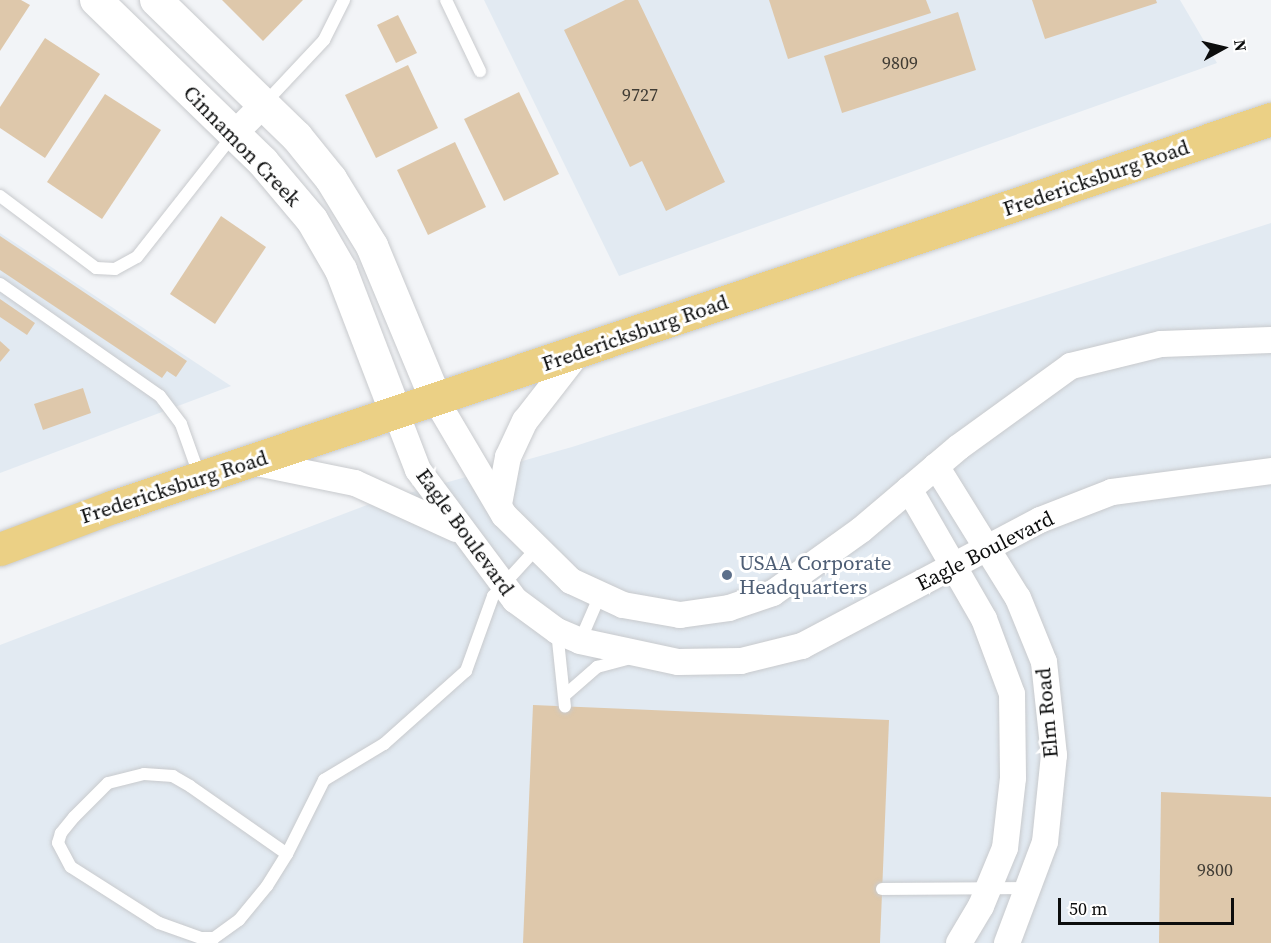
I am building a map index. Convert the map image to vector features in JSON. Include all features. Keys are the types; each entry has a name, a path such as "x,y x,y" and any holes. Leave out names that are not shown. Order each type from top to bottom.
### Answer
{"main road":[{"name":"Fredericksburg Road","path":"0,549 200,478 1271,119"}],"street":[{"name":"Cinnamon Creek","path":"96,0 263,162 312,220 340,270 396,413"},
{"name":"Cinnamon Creek","path":"156,0 264,104 331,180 372,246 436,400"},
{"path":"234,134 264,104"},
{"name":"Eagle Boulevard","path":"436,400 499,504 536,549 571,581 623,605 680,615 729,608 762,597 861,530 936,466 1071,366 1161,344 1271,340"},
{"name":"Eagle Boulevard","path":"499,504 508,458 525,422 578,353"},
{"name":"Eagle Boulevard","path":"396,413 418,470 459,531 515,600 568,636 678,662 741,661 802,646 1040,520 1112,492 1271,471"},
{"path":"252,462 355,483 459,531"},
{"name":"Elm Road","path":"936,466 989,547 1018,598 1044,662 1054,755 1045,842 1006,943"},
{"name":"Elm Road","path":"909,489 956,565 984,619 1012,694 1013,778 1005,848 987,891 959,943"}],"lane":[{"path":"264,104 324,40 344,0"},
{"path":"446,0 480,71"},
{"path":"0,196 96,268 115,269 137,257 234,134"},
{"path":"0,284 159,396 182,424 200,478"},
{"path":"287,854 190,786 172,777 144,774 108,783 74,817 58,843 71,867 159,923 201,938 214,938 239,920 287,854 324,780 384,744 466,671 478,647 486,610 501,584 536,549"},
{"path":"600,595 568,636 565,701 597,668 644,655"},
{"path":"882,889 987,891 1029,888"}],"shaded area":[{"path":"484,0 1180,0 1217,63 619,276"},
{"name":"USAA Corporate Headquarters","path":"1271,223 1271,943 0,943 0,645 367,505 572,447"},
{"path":"0,233 231,386 0,473"}],"building":[{"path":"0,0 21,0 30,5 0,51"},
{"path":"222,0 303,0 263,41"},
{"path":"625,0 638,0 725,182 666,211 642,161 630,167 564,30"},
{"path":"769,0 926,0 931,13 788,59"},
{"path":"1032,0 1156,0 1157,3 1045,39"},
{"path":"958,12 976,70 842,113 824,56"},
{"path":"398,15 417,53 396,63 377,25"},
{"path":"45,38 100,74 45,158 0,128 0,107"},
{"path":"408,65 438,128 376,158 345,95"},
{"path":"519,92 559,174 504,201 464,119"},
{"path":"105,94 161,130 102,219 47,182"},
{"path":"455,142 486,207 428,235 397,170"},
{"path":"221,216 266,247 215,324 170,294"},
{"path":"0,236 187,361 176,377 167,371 162,378 0,270"},
{"path":"0,299 35,323 27,335 0,317"},
{"path":"0,341 10,350 0,362"},
{"path":"83,388 91,413 43,430 34,404"},
{"path":"533,705 889,720 880,943 523,943"},
{"path":"1161,792 1271,797 1271,943 1159,943"}],"place":[{"name":"USAA Corporate Headquarters","path":"727,575"}]}
